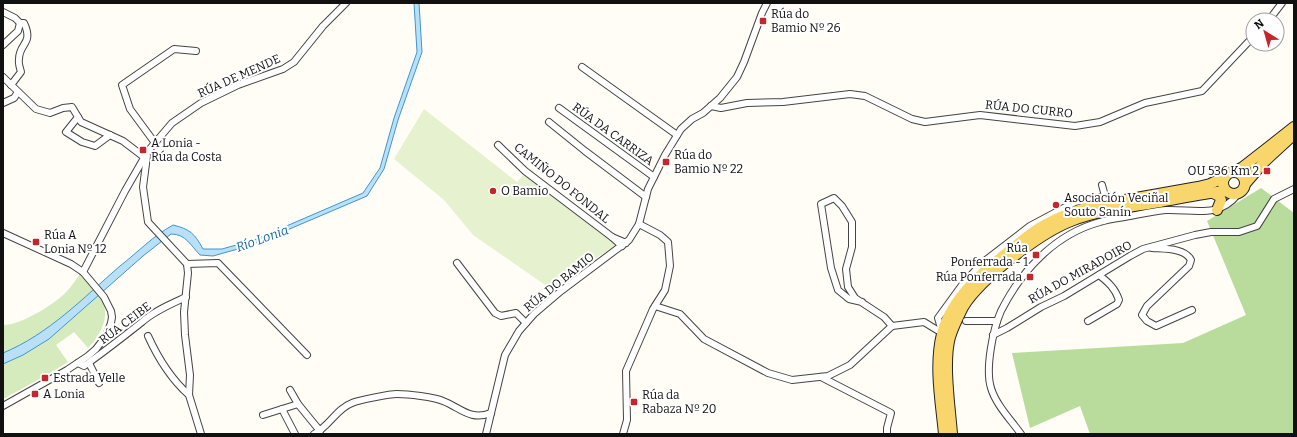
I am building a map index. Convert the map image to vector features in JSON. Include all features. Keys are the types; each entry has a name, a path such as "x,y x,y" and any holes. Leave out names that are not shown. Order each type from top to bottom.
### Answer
{"main road":[{"path":"944,434 938,366 942,333 956,305 968,288 984,272 1010,250 1045,224 1074,211 1091,206 1210,184 1243,167 1294,127"},
{"path":"952,434 948,356 950,339 955,322 964,306 975,292 996,271 1048,232 1071,221 1111,211 1213,193 1227,192 1238,194 1243,190 1264,162 1294,135"},
{"path":"1234,172 1241,174 1246,184"},
{"path":"1225,177 1223,184 1227,192"},
{"path":"1213,193 1219,196 1221,200 1219,209"}],"street":[{"name":"RÚA DE MENDE","path":"83,272 125,190 144,157 172,123 201,103 238,86 283,69 294,62 323,26 346,3"},
{"name":"RÚA DO BAMIO","path":"486,434 506,355 520,331 534,314 561,291 629,240 639,224 648,189 677,135 692,119 720,98 737,77 767,3"},
{"path":"1275,12 1282,3"},
{"path":"3,12 15,18 20,23 24,23 28,38 18,59 21,72 11,85"},
{"path":"3,45 18,31 20,23"},
{"name":"RÚA DO CURRO","path":"711,106 721,108 747,103 783,102 850,94 865,96 912,119 926,122 980,115 1075,126 1100,122 1145,103 1202,91 1245,45"},
{"path":"155,143 130,109 122,85 174,49 196,51"},
{"path":"582,67 677,135"},
{"path":"3,77 36,110 50,113 63,108 72,107 81,122 123,141 144,157"},
{"path":"3,103 14,98 18,92"},
{"name":"RÚA DA CARRIZA","path":"559,108 654,177"},
{"path":"78,117 66,132 82,142 95,146 110,135"},
{"path":"549,122 584,152 646,197"},
{"name":"CAMIÑO DO FONDAL","path":"498,145 525,171 624,245"},
{"path":"148,151 142,188 148,222 186,263 188,273 185,335 190,375 189,395 201,434"},
{"path":"942,333 938,318 962,285 982,263 1030,226 1050,214 1075,202 1105,196 1102,185"},
{"path":"1148,248 1211,232 1247,231 1257,226 1274,199 1294,189"},
{"path":"1219,209 1226,200 1227,192"},
{"path":"1021,434 997,402 991,388 990,363 993,335 997,321 1008,298 1041,256 1060,240 1078,229 1100,222 1165,210 1207,212 1219,209 1231,202 1238,194"},
{"path":"862,302 849,299 838,290 831,268 821,204 834,198 842,206 852,222 852,247 846,269 848,287 855,298 862,302 884,316 892,326"},
{"path":"623,434 627,420 626,371 655,306 664,290 670,266 668,242 660,235 639,224"},
{"path":"3,233 71,264 83,272 104,298 111,311 111,323 109,330 96,349 78,363 3,406"},
{"name":"RÚA DO MIRADOIRO","path":"993,335 1042,306 1064,296 1130,256 1148,248 1183,251 1189,255 1191,260 1189,266 1147,306 1142,315 1147,321 1156,326 1168,322 1192,310"},
{"path":"186,263 218,263 307,355"},
{"path":"457,263 495,313 501,316 516,313 526,323"},
{"path":"1088,321 1117,304 1119,300 1116,292 1110,284 1099,275"},
{"name":"RÚA CEIBE","path":"89,363 158,311 186,297"},
{"path":"655,306 680,314 704,339 768,372 792,380 828,376 850,365 892,326 924,322 942,333"},
{"path":"966,321 997,321"},
{"path":"148,336 154,350 178,385 189,395"},
{"path":"78,363 84,366 89,363 99,383"},
{"path":"821,377 891,413 887,434"},
{"path":"290,390 298,404 321,432 340,411 352,403 397,394 442,400 468,414 479,416 491,413"},
{"path":"263,415 298,404"},
{"path":"282,409 295,434"}],"green space":[{"name":"O Bamio","path":"424,109 517,182 527,171 620,242 551,289 473,235 444,200 394,159"},
{"path":"1261,188 1294,213 1294,434 1090,434 1080,406 1030,428 1012,353 1183,343 1246,315 1207,221"},
{"path":"80,274 102,301 105,314 100,333 88,348 74,332 56,345 68,362 3,399 3,325 16,323 46,308 64,294"}],"water":[{"name":"Río Lonia","path":"414,3 419,3 422,52 398,120 384,169 367,196 252,245 213,256 200,255 184,238 171,234 143,256 49,339 23,355 3,364 3,353 20,345 50,326 79,303 146,244 173,225 188,230 197,239 203,249 222,249 254,240 363,193 380,168 394,118 417,52"}],"place":[{"name":"Rúa do Bamio Nº 26","path":"763,21"},
{"name":"A Lonia - Rúa da Costa","path":"143,150"},
{"name":"Rúa do Bamio Nº 22","path":"666,162"},
{"name":"OU 536 Km 2","path":"1267,171"},
{"name":"O Bamio","path":"493,191"},
{"name":"Asociación Veciñal Souto Sanín","path":"1056,205"},
{"name":"Rúa A Lonia Nº 12","path":"36,242"},
{"name":"Rúa Ponferrada - 1","path":"1036,255"},
{"name":"Rúa Ponferrada","path":"1030,277"},
{"name":"Estrada Velle","path":"45,378"},
{"name":"A Lonia","path":"35,394"},
{"name":"Rúa da Rabaza Nº 20","path":"634,402"}]}
